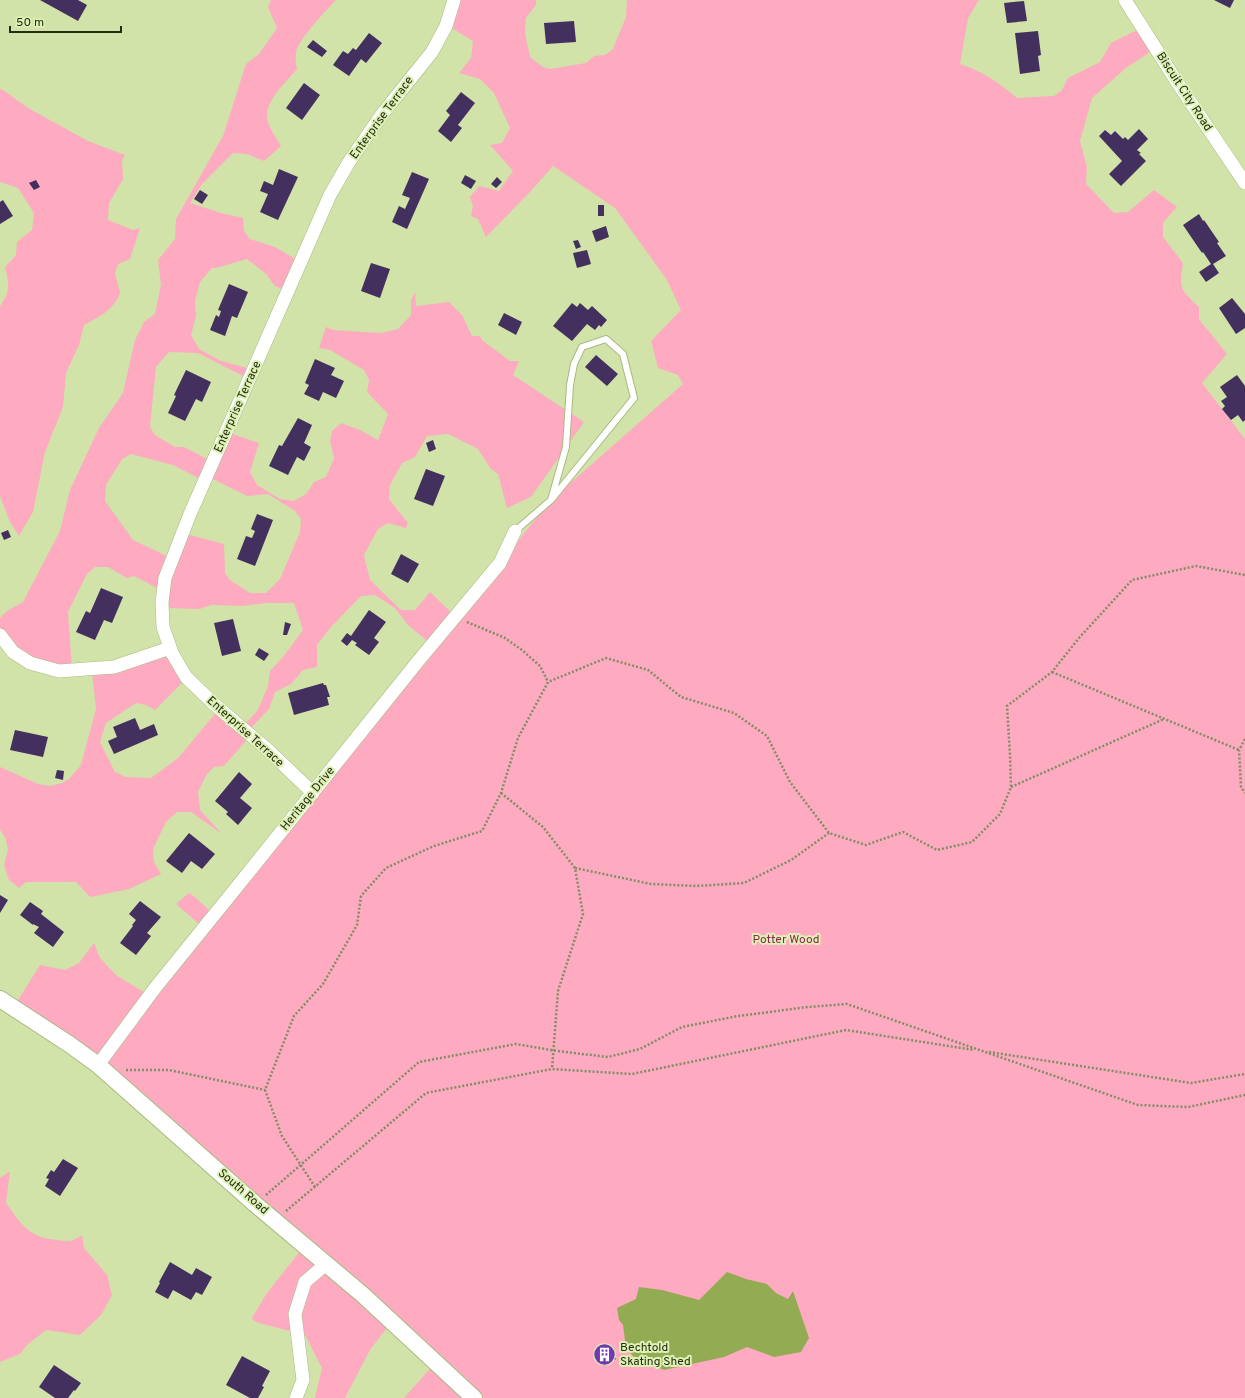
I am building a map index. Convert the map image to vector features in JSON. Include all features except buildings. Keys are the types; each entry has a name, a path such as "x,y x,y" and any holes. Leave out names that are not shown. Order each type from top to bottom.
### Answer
{"street":[{"name":"Enterprise Terrace","path":"313,793 268,750 186,678 172,653 163,628 162,602 165,578 190,514 330,195 349,162 383,112 432,52 446,26 454,0"},
{"name":"Biscuit City Road","path":"1130,2 1177,82 1245,183"},
{"name":"Heritage Drive","path":"98,1065 155,988 500,563 515,531"},
{"path":"0,635 13,652 30,663 59,671 114,667 170,648"},
{"name":"South Road","path":"0,999 69,1044 98,1065 255,1204 363,1295 474,1398"},
{"path":"296,1398 304,1380 295,1314 305,1282 326,1264"}],"lane":[{"path":"515,531 551,500 634,398 624,354 606,339 582,347 574,364 570,385 566,447 551,500"}],"path":[{"path":"315,1187 282,1136 265,1090 294,1016 323,984 357,925 361,896 386,868 434,846 482,831 501,794 518,738 548,682 606,658 648,670 681,697 734,713 767,736 790,782 829,833 866,845 903,832 937,850 972,842 1000,814 1011,787 1007,706 1052,672 1079,638 1132,580 1196,566 1245,575"},
{"path":"455,617 505,638 522,650 540,666 548,682"},
{"path":"1052,672 1239,750"},
{"path":"1011,787 1165,718"},
{"path":"1245,739 1239,750 1241,787 1245,793"},
{"path":"501,794 543,827 575,868 583,914 558,991 552,1069"},
{"path":"575,868 650,884 697,886 744,883 791,860 829,833"},
{"path":"255,1204 419,1062 516,1044 608,1056 640,1049 682,1027 746,1015 808,1007 846,1004 1138,1105 1188,1108 1245,1095"},
{"path":"275,1220 426,1094 552,1069 632,1074 846,1030 1191,1083 1245,1074"},
{"path":"124,1070 169,1070 265,1090"}],"green space":[{"name":"Potter Wood","path":"271,0 336,0 313,25 302,40 296,53 297,69 280,88 271,102 267,117 269,125 281,146 264,161 247,154 233,153 202,184 190,203 243,218 244,231 250,239 275,247 302,263 289,292 275,286 266,274 247,259 212,268 200,282 195,301 196,316 191,335 199,349 221,361 254,370 251,380 198,353 169,352 156,367 150,427 155,435 175,447 184,447 213,462 230,433 259,443 250,472 257,485 280,499 294,501 306,494 314,482 326,477 334,458 330,442 332,431 341,423 360,430 378,440 388,414 367,392 369,380 364,370 330,350 319,348 326,327 333,330 381,333 398,329 411,315 411,301 415,292 416,306 449,302 462,315 472,336 480,336 482,340 510,361 519,361 513,375 584,422 531,497 507,508 498,474 490,468 478,449 448,434 427,436 415,457 402,463 390,485 389,499 408,523 406,528 388,523 378,529 364,555 370,580 401,610 415,610 430,592 456,617 551,500 683,384 678,375 658,368 651,341 681,310 667,280 615,208 553,166 486,237 478,219 471,216 473,206 470,197 479,186 499,191 513,171 490,145 502,143 510,128 494,93 480,79 459,73 471,58 473,41 450,27 456,0 536,0 536,5 526,18 525,33 530,57 543,67 550,69 586,63 594,56 605,55 613,49 626,17 627,0 979,0 968,18 960,64 976,70 990,78 1017,98 1054,96 1062,90 1068,78 1100,62 1111,43 1137,30 1156,48 1126,68 1092,98 1080,141 1087,167 1086,184 1114,213 1128,212 1154,190 1177,207 1163,223 1163,237 1183,263 1181,279 1182,288 1199,307 1199,319 1227,354 1202,383 1245,439 1245,1398 404,1398 435,1363 391,1322 370,1350 345,1398 315,1398 322,1368 305,1335 259,1323 252,1318 267,1293 304,1246 15,1005 40,965 65,970 79,963 94,943 100,958 117,976 149,995 205,929 176,904 189,893 213,914 432,645 408,625 395,608 375,595 361,596 331,627 317,645 317,667 303,670 291,684 275,692 269,709 248,731 250,736 224,766 214,767 207,774 198,792 200,810 222,834 191,812 177,812 166,822 153,849 154,862 161,874 129,889 90,897 76,882 26,882 19,888 9,880 4,865 8,850 5,837 0,830 0,767 38,784 50,786 62,783 69,779 81,765 96,709 92,671 167,650 186,679 155,710 146,705 136,703 106,723 100,742 115,772 126,777 151,778 178,758 219,709 243,726 258,710 268,686 270,671 283,657 303,630 294,603 266,603 243,606 211,605 200,609 165,608 163,591 134,576 127,578 108,567 95,567 87,574 68,612 72,670 32,663 0,638 0,618 7,611 23,602 60,531 70,490 99,428 123,393 135,340 144,322 155,314 161,284 158,260 175,239 176,219 223,136 246,64 259,54 277,28 268,7","holes":["131,454 173,465 204,481 211,478 247,496 268,494 295,511 301,519 300,532 280,579 266,593 250,593 230,580 225,573 224,544 186,534 173,559 133,540 105,501 106,485 122,459"]},
{"path":"0,89 28,108 88,141 125,155 122,160 123,179 109,203 108,220 133,230 140,228 130,259 118,264 115,273 120,293 117,299 105,312 84,325 79,345 66,373 63,407 45,452 33,512 19,536 10,522 0,496 0,306 4,301 8,287 5,267 16,255 17,242 32,230 34,213 18,188 0,182"},
{"path":"10,1171 6,1203 21,1224 32,1233 56,1240 70,1241 82,1235 84,1248 107,1275 112,1295 101,1315 80,1335 46,1330 27,1345 20,1354 0,1362 0,1178"}],"shaded area":[{"path":"727,1272 746,1279 767,1284 776,1293 788,1299 793,1291 809,1338 801,1352 774,1357 747,1347 724,1357 664,1370 633,1356 626,1348 623,1325 619,1320 617,1308 636,1299 639,1287 662,1290 699,1300"}],"place":[{"name":"Bechtold Skating Shed","path":"605,1355"}]}
